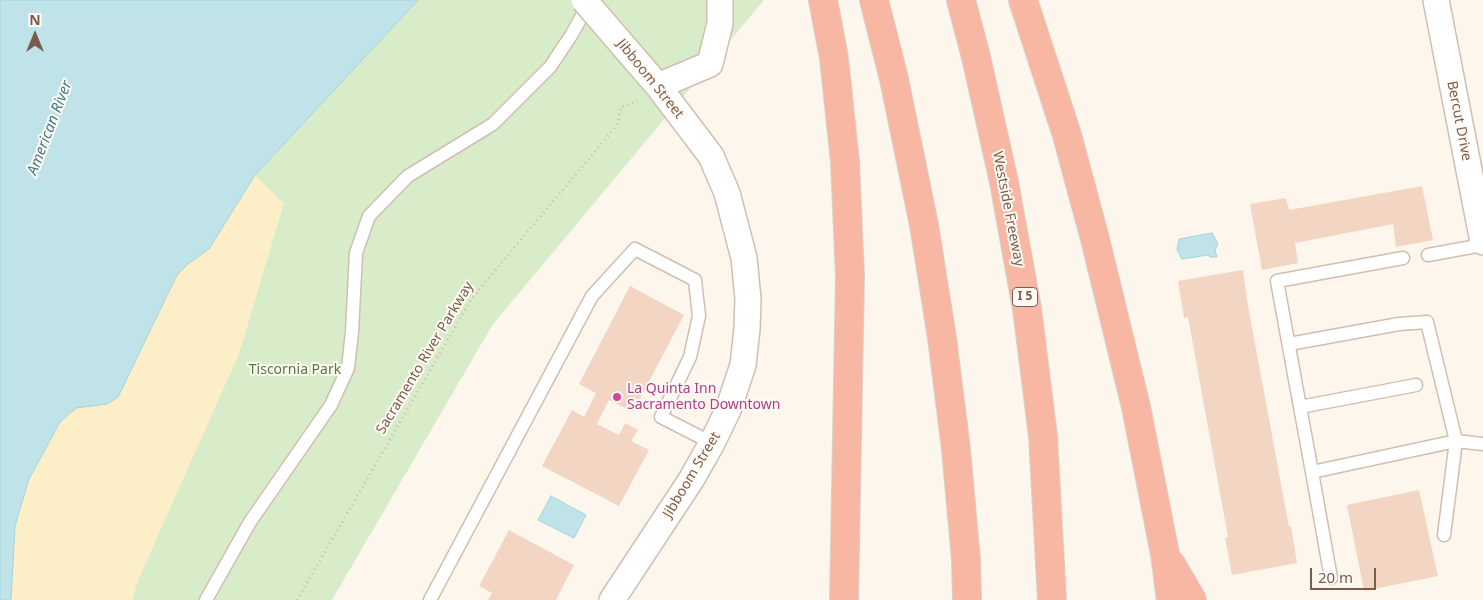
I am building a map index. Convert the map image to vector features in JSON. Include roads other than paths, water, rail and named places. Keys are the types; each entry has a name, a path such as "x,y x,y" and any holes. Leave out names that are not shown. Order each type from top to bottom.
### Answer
{"highway":[{"path":"823,0 834,58 845,162 850,276 844,600"},
{"path":"874,0 894,79 924,225 942,338 956,449 966,560 967,600"},
{"name":"Westside Freeway","path":"961,0 1004,182 1027,309 1043,436 1052,600"},
{"path":"1024,0 1067,135 1136,407 1165,554 1171,600"},
{"path":"1165,554 1192,600"}],"street":[{"name":"Jibboom Street","path":"584,0 658,86 711,156 727,193 744,258 748,299 743,365 728,410 700,466 612,600"},
{"path":"658,86 691,72 699,54 715,45 720,23 720,0"},
{"name":"Bercut Drive","path":"1436,0 1483,244"}],"lane":[{"path":"206,600 250,522 330,406 348,368 356,253 369,216 408,176 493,124 550,67 572,34 591,0"},
{"path":"1428,255 1483,244"},
{"path":"430,600 592,296 635,249 695,280 699,316 690,357 661,416 712,444"},
{"path":"1331,578 1277,281 1403,258"},
{"path":"1288,344 1399,324 1427,322 1456,441 1444,535"},
{"path":"1300,407 1416,385"},
{"path":"1312,472 1456,441 1483,444"}],"water":[{"name":"American River","path":"0,0 418,0 255,175 209,249 188,264 177,275 118,397 107,404 76,408 60,422 29,479 15,526 11,600 0,600"},
{"path":"1212,233 1218,244 1215,250 1217,257 1210,257 1208,255 1182,259 1177,250 1179,239"},
{"path":"551,496 586,515 574,538 538,520"}],"place":[{"name":"La Quinta Inn Sacramento Downtown","path":"617,397"}],"park label":[{"name":"Tiscornia Park","path":"295,370"}]}
